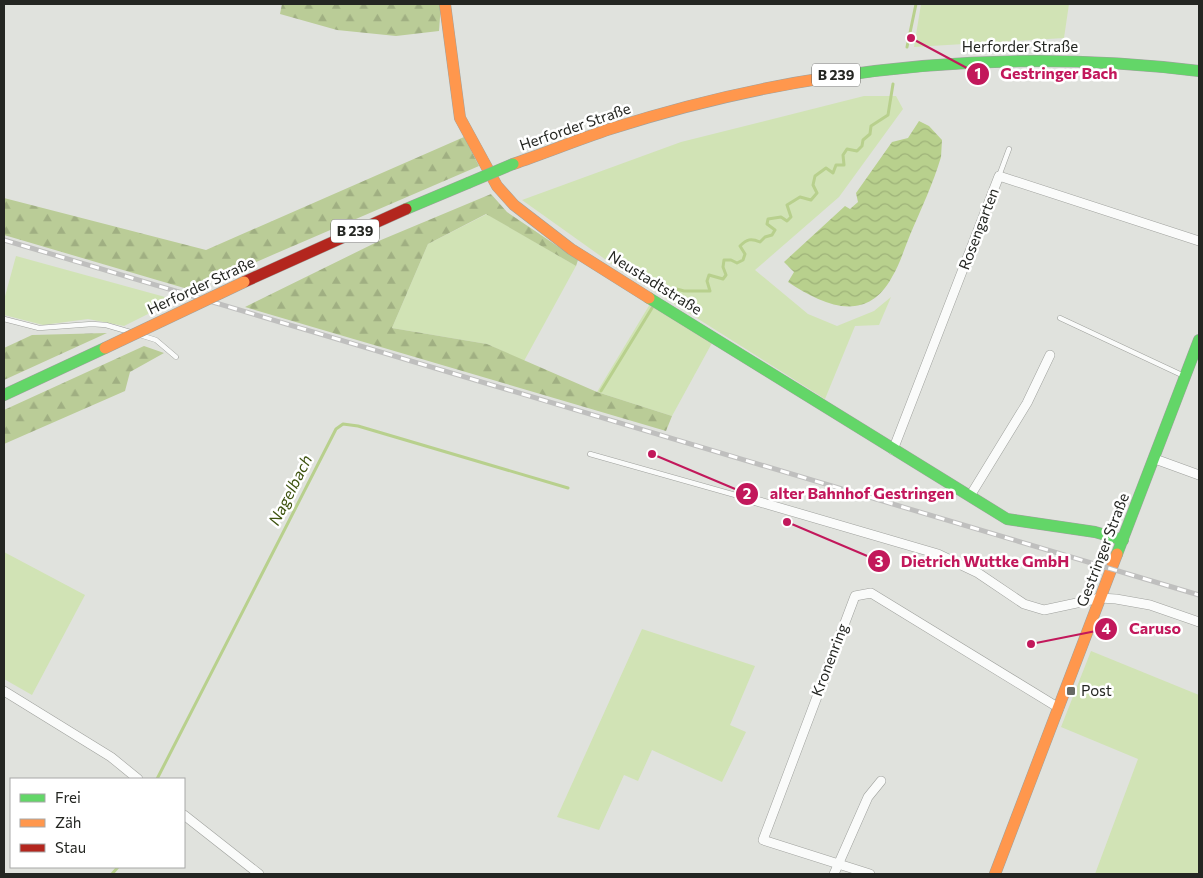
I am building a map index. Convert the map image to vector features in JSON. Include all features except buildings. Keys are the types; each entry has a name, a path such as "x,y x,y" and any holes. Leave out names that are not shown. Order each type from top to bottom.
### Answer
{"main road":[{"name":"Neustadtstraße","path":"445,4 460,118 497,186 514,205 571,249 1007,519 1029,526 1103,532 1123,540"},
{"name":"Herforder Straße","path":"4,396 244,282 513,164 618,127 712,100 797,81 874,69 963,61 1071,60 1199,72"},
{"name":"Gestringer Straße","path":"994,874 1155,459 1199,340"}],"street":[{"name":"Rosengarten","path":"894,450 999,176 1199,241"},
{"path":"970,496 1027,403 1050,355"},
{"path":"1155,459 1199,475"},
{"path":"753,500 938,554 978,573 1024,604 1044,610 1100,598 1150,606 1199,622"},
{"name":"Kronenring","path":"870,874 763,840 855,596 871,593 1059,708"},
{"path":"4,691 110,757 137,778"},
{"path":"834,874 868,797 881,781"},
{"path":"185,816 259,874"}],"lane":[{"path":"999,176 1009,149"},
{"path":"1060,318 1185,376"},
{"path":"4,319 39,328 92,324 106,325 156,340 176,357"},
{"path":"590,454 753,500"}],"shaded area":[{"path":"921,4 1069,4 1064,38 914,47"},
{"path":"864,96 896,96 903,109 839,197 755,270 808,314 837,326 874,311 891,297 879,325 855,326 825,399 616,267 522,200 681,142"},
{"path":"487,214 576,266 524,361 487,344 392,328 428,244"},
{"path":"16,256 176,300 124,326 88,319 43,325 4,315 4,300"},
{"path":"650,304 712,343 672,416 597,392"},
{"path":"4,552 85,595 32,695 4,679"},
{"path":"642,629 755,666 730,725 746,732 722,782 652,750 638,781 624,775 599,830 557,817"},
{"path":"1091,651 1199,695 1199,874 1095,874 1138,759 1061,727"}],"green space":[{"path":"282,4 441,4 439,31 396,36 337,30 280,14"},
{"path":"464,137 479,166 191,290 4,235 4,198 206,250"},
{"path":"491,194 507,212 578,260 576,266 486,214 428,244 392,328 487,344 597,392 672,416 666,431 245,307 381,240"},
{"path":"107,333 4,380 4,348 32,335"},
{"path":"144,346 164,353 130,372 125,391 4,444 4,410"}],"water":[{"path":"919,121 929,126 942,140 941,157 931,187 897,267 882,292 870,301 857,306 843,306 815,298 788,282 794,272 784,262 845,206 850,209 858,202 856,193 892,142 908,138"}],"waterway":[{"path":"907,47 916,4"},
{"path":"663,295 673,288 684,291 710,291 707,281 709,275 723,279 726,275 723,267 724,260 731,260 737,263 743,260 745,254 740,246 742,244 749,240 760,242 765,237 772,235 775,230 767,224 768,219 781,217 787,221 791,217 787,205 800,197 811,200 817,193 813,185 815,176 826,168 833,173 836,165 844,165 843,155 847,149 857,151 862,146 863,140 870,134 871,126 888,115 893,84"},
{"path":"601,391 652,308"},
{"name":"Nagelbach","path":"158,778 336,429 343,424 358,426 568,488"},
{"name":"Nagelbach","path":"112,874 117,868"}],"railway":[{"path":"4,240 1199,595"}],"traffic: fast":[{"path":"831,77 923,66 1015,61 1107,63 1199,71"},
{"path":"468,183 513,164"},
{"path":"406,209 468,183"},
{"path":"649,298 1007,519 1095,532 1123,540"},
{"path":"1117,554 1199,340"},
{"path":"4,395 105,348"}],"traffic: slow":[{"path":"445,4 460,118 497,186 514,205 571,249 649,298"},
{"path":"513,164 610,129 664,113 720,98 831,77"},
{"path":"105,348 244,282"},
{"path":"995,874 1117,554"}],"traffic: jam":[{"path":"244,282 406,209"}],"place":[{"name":"Gestringer Bach","path":"911,38"},
{"name":"alter Bahnhof Gestringen","path":"652,454"},
{"name":"Dietrich Wuttke GmbH","path":"787,522"},
{"name":"Caruso","path":"1031,644"},
{"name":"Post","path":"1071,691"}]}
